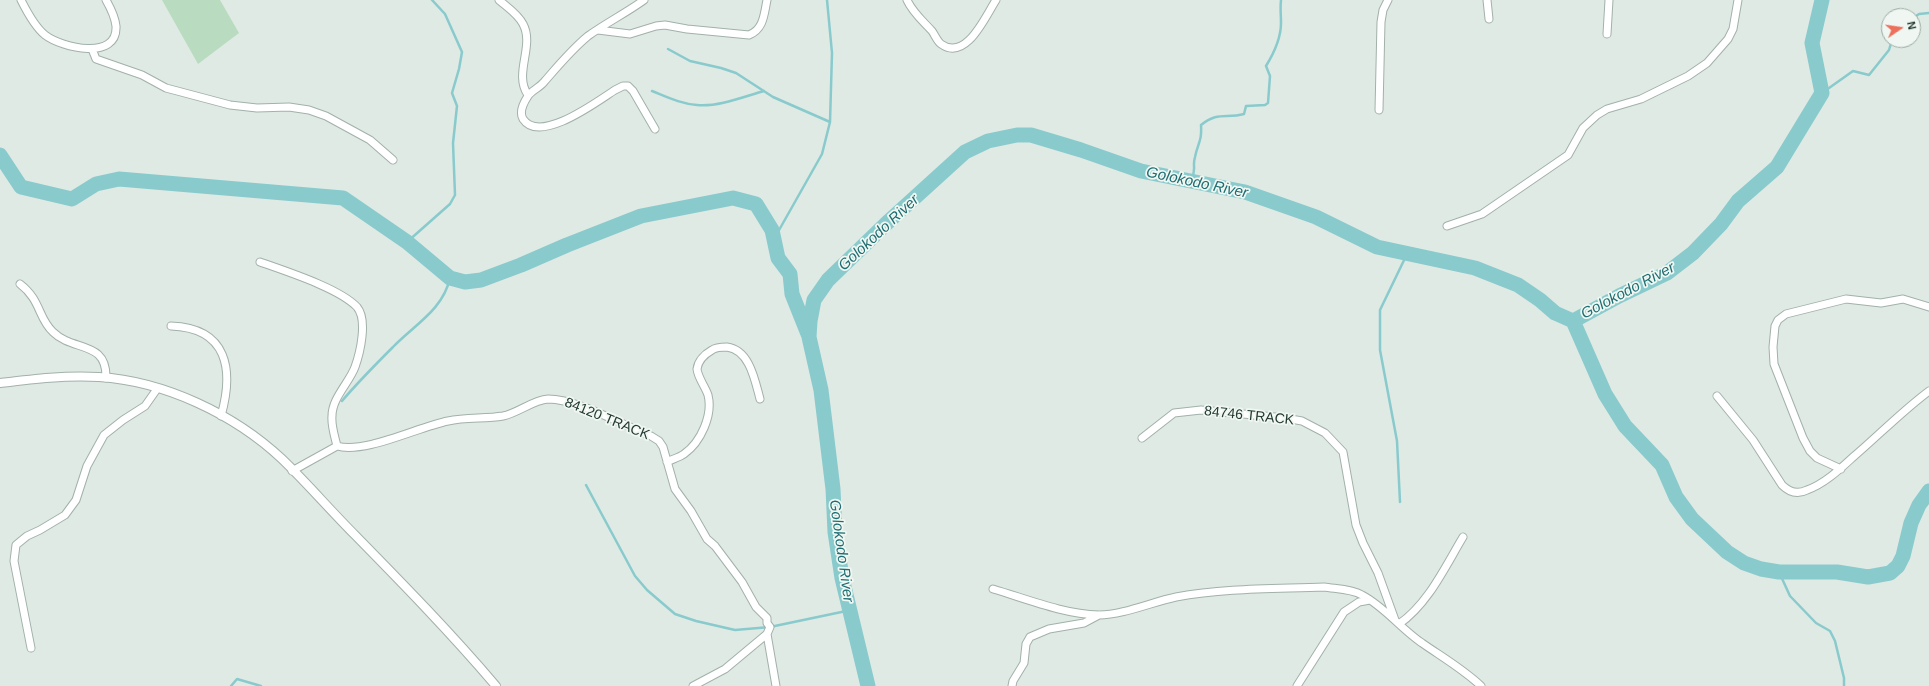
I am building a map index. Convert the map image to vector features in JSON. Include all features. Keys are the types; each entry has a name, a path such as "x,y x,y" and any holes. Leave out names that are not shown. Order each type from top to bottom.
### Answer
{"street":[{"path":"21,0 32,20 45,35 70,47 92,49 110,41 116,31 115,21 106,0"},
{"path":"499,0 520,19 526,30 522,82 528,95"},
{"path":"644,0 598,30 565,57 544,83 528,95 522,109 523,118 530,124 546,126 561,123 615,90 623,86 628,86 633,91 655,129"},
{"path":"598,30 630,34 656,26 665,25 749,36 758,31 761,26 767,0"},
{"path":"907,0 919,19 932,31 939,43 946,47 957,48 964,46 970,40 996,0"},
{"path":"1379,110 1381,22 1383,10 1388,0"},
{"path":"1487,0 1488,19"},
{"path":"1607,34 1609,0"},
{"path":"1447,226 1482,214 1568,155 1583,128 1597,115 1608,109 1629,103 1688,76 1707,63 1728,39 1733,28 1738,0"},
{"path":"92,49 96,59 142,75 166,88 230,105 257,108 289,107 309,110 326,116 370,140 393,160"},
{"path":"260,262 321,285 357,307 362,328 359,353 355,367 344,385 332,414 337,446"},
{"path":"20,284 32,295 52,332 69,343 90,348 99,355 106,366 106,378"},
{"path":"1841,468 1817,458 1810,451 1803,438 1774,364 1773,347 1775,326 1778,320 1786,314 1846,299 1881,303 1903,299 1929,307"},
{"path":"171,326 180,326 204,334 217,346 223,357 228,382 221,416"},
{"path":"667,462 684,455 694,445 703,428 708,414 709,402 697,369 701,361 709,352 720,347 734,349 739,352 748,365 760,399"},
{"path":"0,383 57,377 106,378 157,389 182,397 241,427 292,471 423,605 496,686"},
{"path":"31,648 14,561 16,545 26,536 40,530 65,515 76,500 87,466 104,435 145,406 157,389"},
{"path":"1716,396 1753,440 1788,491 1799,492 1806,491 1841,468 1929,391"},
{"name":"84120 TRACK","path":"292,471 337,446 344,448 379,442 432,424 450,420 504,416 546,399 560,400 603,416 659,441 663,447 675,489 691,511 707,539 715,546 742,582 756,607 767,618 770,627 766,634 776,686"},
{"name":"84746 TRACK","path":"1142,438 1174,413 1201,410 1296,420 1325,433 1343,452 1356,524 1363,543 1378,573 1397,622"},
{"path":"1397,622 1413,615 1418,609 1444,570 1462,537"},
{"path":"1012,686 1013,681 1024,663 1026,644 1030,637 1049,629 1084,623 1100,615 1175,597 1218,592 1324,587 1362,594 1421,643 1456,665 1481,686"},
{"path":"993,589 1066,611 1100,615"},
{"path":"1297,686 1344,612 1359,602 1370,600"},
{"path":"693,686 725,669 766,634"}],"green space":[{"path":"162,0 220,0 239,33 198,64"}],"waterway":[{"path":"407,242 450,204 455,195 453,143 457,106 452,93 462,52 445,14 432,0"},
{"path":"774,239 822,154 830,122 832,53 827,0"},
{"path":"1191,181 1194,174 1194,160 1200,139 1201,125 1212,118 1244,114 1246,106 1265,105 1268,103 1270,76 1266,66 1274,51 1280,34 1281,0"},
{"name":"Golokodo River","path":"868,686 842,578 835,532 833,489 821,390 809,337 810,321 814,300 828,280 889,221 965,152 988,141 1017,135 1031,135 1081,150 1141,171 1245,192 1316,217 1377,247 1475,268 1518,285 1540,300 1555,313 1573,321 1619,296 1667,273 1693,253 1721,224 1738,201 1777,167 1822,93 1812,43 1822,0"},
{"path":"1921,14 1929,13"},
{"path":"1822,93 1853,71 1869,75 1890,48"},
{"path":"668,49 690,61 736,73 773,97 830,122"},
{"path":"652,91 674,100 697,105 730,101 764,91"},
{"path":"0,155 21,187 72,199 96,184 119,179 343,198 407,242 450,278 465,282 481,280 641,216 733,198 756,204 772,230 778,258 790,274 792,294 808,334"},
{"path":"1400,502 1397,441 1380,350 1380,310 1407,254"},
{"path":"342,401 360,380 401,339 427,316 441,299 450,278"},
{"path":"1573,321 1605,394 1625,426 1662,465 1676,497 1692,519 1727,552 1744,563 1761,569 1779,572 1837,572 1868,577 1890,573 1898,566 1903,556 1911,523 1919,505 1929,491"},
{"path":"586,485 635,576 647,590 675,614 696,621 735,630 770,627 851,610"},
{"path":"1779,572 1790,596 1816,623 1830,631 1835,641 1844,678 1844,686"},
{"path":"231,686 237,679 261,686"}]}
